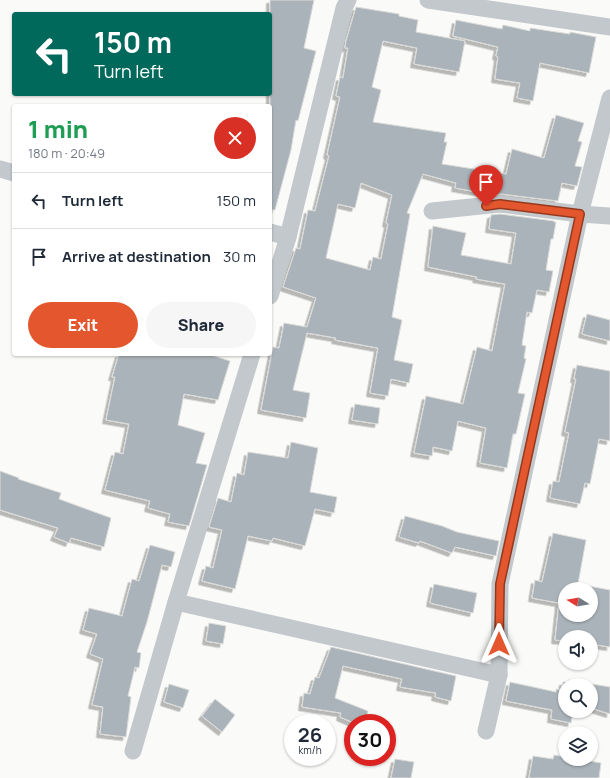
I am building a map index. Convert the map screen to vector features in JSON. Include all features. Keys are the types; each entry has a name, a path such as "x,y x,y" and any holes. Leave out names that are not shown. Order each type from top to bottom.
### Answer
{"street":[{"path":"272,289 288,237 344,8 348,0"},
{"path":"428,0 610,27"},
{"path":"486,731 499,675 500,584 580,214 610,98"},
{"path":"0,169 12,172"},
{"path":"432,211 500,204 580,214 610,216"},
{"path":"272,233 288,237"},
{"path":"133,751 176,602 251,356"},
{"path":"176,602 499,675"}],"building":[{"path":"270,0 314,0 304,48 316,51 298,121 296,120 291,150 275,210 272,210 272,104 270,104 270,96 272,96 272,12 270,12"},
{"path":"356,7 399,14 399,16 418,20 416,32 465,41 459,72 414,64 417,48 383,41 372,87 381,90 373,122 446,133 444,142 447,142 442,164 506,174 512,149 544,158 556,115 584,123 578,141 582,142 575,166 582,167 577,186 562,183 558,201 501,194 495,195 455,188 456,183 423,174 407,213 410,214 392,317 402,320 394,360 413,364 409,383 391,379 388,396 370,393 378,348 307,333 293,390 310,393 306,418 261,410 273,347 279,348 284,323 307,327 316,298 283,287 296,248 300,249 308,210 315,211 329,156 327,155 340,97 336,96 340,77 343,78 348,48 345,48","holes":["361,183 392,195 386,223 388,224 381,259 373,257 370,270 326,258 338,204 355,208"]},
{"path":"456,20 502,29 503,25 530,31 530,28 570,34 570,32 596,37 589,73 540,63 533,101 517,98 520,83 495,79 498,47 453,36"},
{"path":"500,214 556,222 553,239 551,239 546,270 553,271 549,292 537,290 532,313 527,312 522,345 526,346 524,358 526,359 518,393 525,394 516,434 513,434 507,468 480,463 486,428 458,421 452,451 433,447 432,456 414,453 426,396 463,404 477,347 492,351 505,284 476,279 477,277 428,267 433,226 466,233 461,255 511,264 516,233 489,229 491,215"},
{"path":"587,314 610,320 610,341 582,334"},
{"path":"118,356 214,356 230,361 218,400 184,394 178,425 205,433 196,463 207,465 189,526 168,522 170,514 148,508 150,501 105,490 115,452 123,454 129,424 106,420 115,377 112,377"},
{"path":"577,365 610,371 610,441 599,439 590,484 585,483 580,504 550,498 553,481 559,482 569,433 565,432 576,379 574,379"},
{"path":"355,404 380,408 378,424 352,420"},
{"path":"291,442 318,448 310,492 337,497 334,513 315,509 305,546 273,538 272,541 248,536 235,589 202,581 206,566 213,568 222,530 209,527 218,498 231,502 237,473 244,475 248,452 288,458"},
{"path":"0,471 19,478 18,479 61,493 59,499 111,518 104,547 71,538 69,543 54,537 58,528 0,510"},
{"path":"405,516 442,526 457,532 499,541 496,556 455,547 452,553 420,541 419,543 399,537"},
{"path":"553,533 586,540 578,582 558,582 558,603 532,598 535,580 542,582"},
{"path":"150,545 175,552 171,567 162,565 147,622 137,652 141,653 139,668 135,667 128,696 131,697 126,737 100,734 103,707 92,705 103,659 90,654 97,634 83,630 89,608 122,616 132,579 139,581"},
{"path":"434,584 477,593 473,613 430,603"},
{"path":"598,588 610,590 610,647 598,645 598,630 558,630 558,640 555,640 558,612 558,622 598,622"},
{"path":"209,623 226,626 223,644 206,641"},
{"path":"331,647 456,676 451,701 435,697 436,693 400,687 402,679 343,666 335,698 368,711 368,714 344,714 344,719 340,717 341,713 302,707 304,693 310,694 315,677 319,678"},
{"path":"510,682 556,692 556,689 558,689 558,718 572,718 571,723 551,719 552,710 506,701"},
{"path":"169,684 189,690 183,708 164,702"},
{"path":"598,685 610,687 610,714 598,710"},
{"path":"215,699 235,715 222,732 202,716"},
{"path":"554,755 558,756 558,766 598,766 598,762 601,763 599,778 529,778 533,756 553,759"},
{"path":"396,759 414,762 411,778 391,778 394,766 396,766"}],"route":[{"path":"486,206 500,204 580,214 500,584 499,644"}]}
